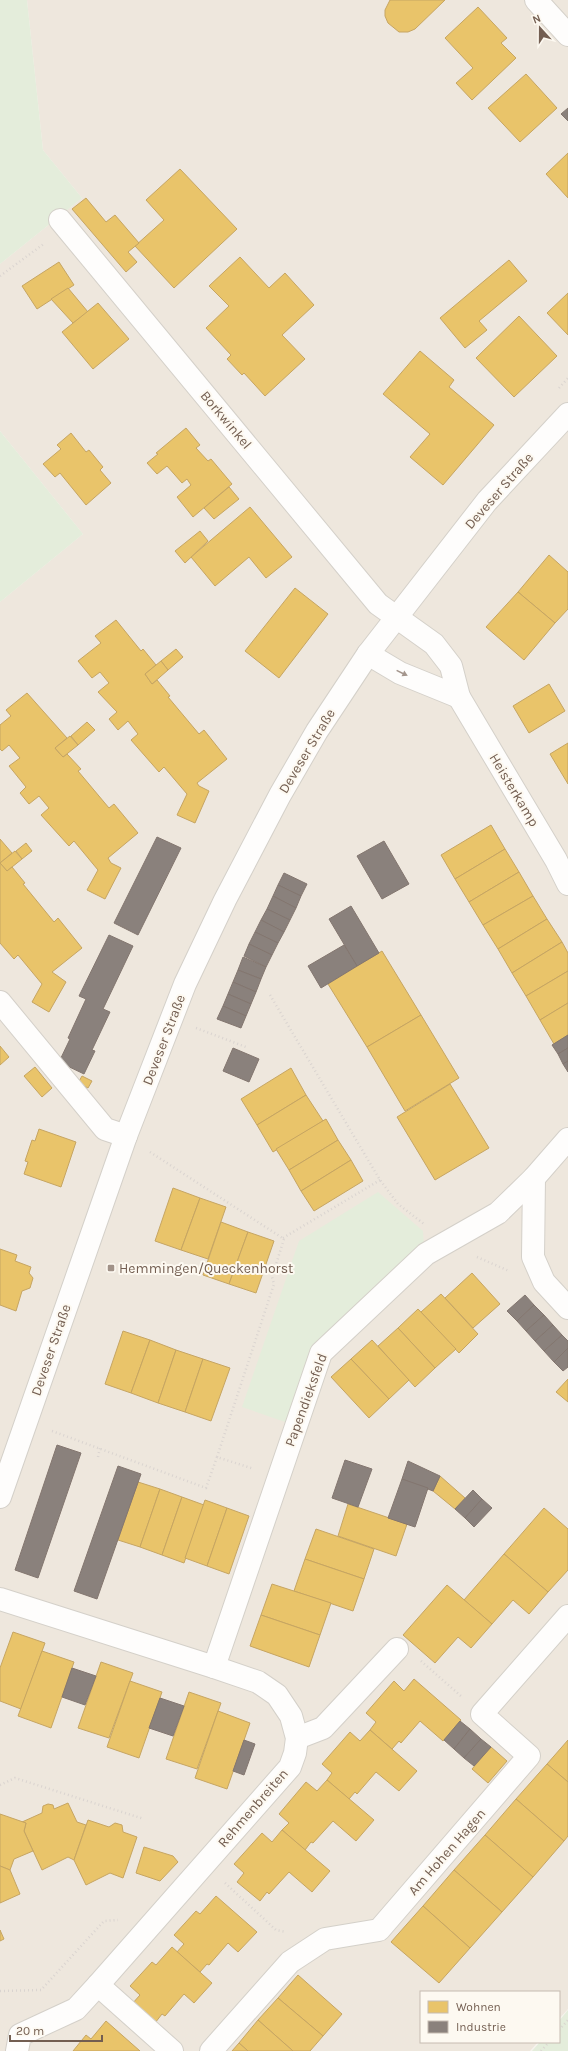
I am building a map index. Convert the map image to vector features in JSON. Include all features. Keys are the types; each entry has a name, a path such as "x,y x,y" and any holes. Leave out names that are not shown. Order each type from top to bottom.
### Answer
{"street":[{"path":"536,0 568,35"},
{"name":"Borkwinkel","path":"60,220 378,604 396,616"},
{"name":"Deveser Straße","path":"0,1497 126,1136 173,1019 185,984 225,900 280,795 317,731 368,654 396,616 488,501 568,414"},
{"name":"Heisterkamp","path":"396,616 434,644 451,666 459,697 556,860 568,884"},
{"path":"368,654 400,673 459,697"},
{"path":"0,1002 104,1130 126,1136"},
{"name":"Papendieksfeld","path":"214,1666 321,1353 426,1254 498,1213 534,1178 568,1139"},
{"path":"534,1178 533,1257 544,1282 568,1308"},
{"name":"Rehmenbreiten","path":"0,1599 214,1666 258,1682 277,1696 291,1716 297,1738 295,1753 290,1767 98,1985 76,2009 18,2043"},
{"path":"482,1714 568,1616"},
{"path":"297,1738 323,1728 397,1650"},
{"name":"Am Hohen Hagen","path":"211,2051 290,1962 325,1939 379,1930 529,1756 482,1714"},
{"path":"98,1985 172,2051"}],"path":[{"path":"0,276 48,241"},
{"path":"270,995 380,1180 398,1204 447,1242 506,1271 537,1266"},
{"path":"173,1019 246,1047"},
{"path":"126,1136 283,1238"},
{"path":"283,1238 380,1180"},
{"path":"26,1422 206,1488 274,1284 272,1277 284,1239 283,1238"},
{"path":"98,1457 100,1448"},
{"path":"217,1457 279,1477"},
{"path":"397,1650 414,1655 482,1714"},
{"path":"0,1785 14,1778 144,1819"},
{"path":"204,1863 276,1930 325,1939"},
{"path":"0,1991 41,1990 104,1921 137,1919 149,1927"},
{"path":"560,2029 568,2020"},
{"path":"541,2051 548,2043"}],"shaded area":[{"path":"27,0 568,0 568,2009 560,2018 560,1991 420,1991 420,2043 537,2043 530,2051 0,2051 0,602 83,534 0,431 0,264 82,198 43,150"}],"green space":[{"path":"0,0 27,0 43,150 82,198 0,264"},
{"path":"0,431 83,534 0,602"},
{"path":"378,1192 423,1231 424,1247 315,1347 288,1423 242,1407 299,1241"},
{"path":"568,2010 568,2051 532,2051 539,2043 560,2043 560,2020"}],"building: Wohnen":[{"path":"390,0 445,0 415,29 408,32 399,32 388,23 385,16 385,10"},
{"path":"478,7 507,38 501,43 516,58 472,100 456,83 473,68 445,38"},
{"path":"526,74 557,108 520,142 488,108"},
{"path":"568,153 568,198 546,174"},
{"path":"180,169 237,229 174,288 135,246 164,220 146,200"},
{"path":"86,198 106,222 115,215 139,243 128,252 137,262 126,272 72,209"},
{"path":"240,257 269,288 285,273 314,305 282,335 305,359 265,396 244,373 242,375 227,359 231,355 206,328 229,306 209,286"},
{"path":"509,260 527,281 479,321 487,330 465,348 440,318"},
{"path":"59,262 74,285 37,309 22,286"},
{"path":"68,288 88,312 73,323 51,299"},
{"path":"568,293 568,335 547,313"},
{"path":"98,303 129,339 93,369 62,332"},
{"path":"519,316 557,356 514,397 476,358"},
{"path":"420,351 454,380 449,387 494,425 443,485 410,457 430,434 383,394"},
{"path":"186,428 200,445 196,448 208,461 211,459 232,484 193,517 177,497 191,485 187,479 182,483 167,466 157,474 147,463 158,454 156,453"},
{"path":"71,433 86,452 89,450 103,467 100,470 111,483 86,505 60,473 55,477 43,464 61,449 57,445"},
{"path":"229,487 239,499 214,519 204,508"},
{"path":"250,507 292,557 266,578 249,557 215,586 191,557"},
{"path":"200,531 208,541 185,563 175,551"},
{"path":"549,555 568,572 568,609 555,623 518,592"},
{"path":"295,588 328,614 279,678 245,651"},
{"path":"518,592 555,623 524,660 486,627"},
{"path":"116,620 141,651 143,649 156,665 145,674 152,684 157,680 170,696 168,697 199,734 204,730 227,759 197,783 199,786 209,791 195,823 177,815 187,794 164,767 159,772 131,740 138,734 128,721 118,730 109,719 117,712 98,692 109,683 100,672 92,678 78,661 101,643 95,636"},
{"path":"176,649 183,657 168,670 161,661"},
{"path":"161,661 168,670 152,684 145,674"},
{"path":"549,684 565,711 529,733 513,706"},
{"path":"27,693 67,738 55,748 63,757 67,754 81,769 78,771 109,808 114,804 138,833 108,858 111,863 121,868 105,899 87,890 98,870 74,841 69,846 41,815 49,808 39,796 29,804 20,793 26,787 9,766 20,758 9,745 2,751 0,749 0,725 11,716 6,710"},
{"path":"87,722 95,730 78,745 71,736"},
{"path":"70,736 78,745 63,757 55,748"},
{"path":"568,743 568,784 550,754"},
{"path":"491,825 505,849 455,879 441,855"},
{"path":"0,839 12,853 0,863"},
{"path":"26,843 32,851 22,859 16,851"},
{"path":"505,849 519,872 469,902 455,879"},
{"path":"15,851 22,859 7,871 0,863"},
{"path":"0,863 7,871 12,867 25,883 23,884 54,922 58,918 82,948 52,972 66,982 49,1012 32,1002 42,984 18,955 14,959 0,943"},
{"path":"519,872 533,896 483,925 469,902"},
{"path":"533,896 547,919 498,949 483,925"},
{"path":"547,919 562,942 512,973 498,949"},
{"path":"562,942 568,953 568,971 526,996 512,973"},
{"path":"382,951 421,1015 367,1047 328,984"},
{"path":"568,971 568,1003 540,1020 526,996"},
{"path":"568,1003 568,1035 554,1044 540,1020"},
{"path":"421,1015 459,1078 405,1111 367,1047"},
{"path":"0,1046 9,1057 0,1065"},
{"path":"35,1067 52,1088 42,1097 24,1076"},
{"path":"291,1068 306,1095 257,1125 241,1099"},
{"path":"82,1076 92,1081 88,1088 78,1083"},
{"path":"450,1084 489,1148 435,1180 397,1117"},
{"path":"306,1095 323,1121 273,1152 257,1125"},
{"path":"326,1119 338,1140 289,1170 276,1149"},
{"path":"39,1129 76,1142 61,1187 24,1174 28,1162 25,1161 32,1140 35,1141"},
{"path":"338,1140 351,1160 301,1191 289,1170"},
{"path":"351,1160 363,1181 314,1211 301,1191"},
{"path":"173,1188 200,1198 181,1250 155,1241"},
{"path":"200,1198 226,1207 208,1259 181,1250"},
{"path":"221,1222 248,1232 229,1284 203,1275"},
{"path":"248,1232 274,1241 256,1293 229,1284"},
{"path":"0,1249 17,1255 15,1261 31,1267 29,1273 33,1278 30,1288 22,1291 16,1311 0,1305"},
{"path":"472,1273 500,1304 473,1328 445,1298"},
{"path":"441,1294 478,1334 459,1353 421,1312"},
{"path":"418,1309 456,1349 435,1368 398,1328"},
{"path":"398,1328 435,1368 415,1387 378,1346"},
{"path":"123,1331 150,1340 131,1393 105,1384"},
{"path":"150,1340 176,1350 158,1403 131,1393"},
{"path":"372,1340 409,1380 389,1399 351,1359"},
{"path":"176,1350 203,1359 185,1412 158,1403"},
{"path":"203,1359 230,1368 211,1421 185,1412"},
{"path":"351,1359 389,1399 369,1418 331,1377"},
{"path":"568,1379 568,1402 556,1392"},
{"path":"440,1476 465,1498 455,1509 433,1491"},
{"path":"138,1482 160,1489 140,1547 118,1540"},
{"path":"160,1489 182,1497 162,1555 140,1547"},
{"path":"182,1497 204,1505 184,1563 162,1555"},
{"path":"205,1500 227,1508 207,1566 185,1558"},
{"path":"348,1504 407,1524 396,1556 338,1536"},
{"path":"227,1508 249,1516 229,1574 207,1566"},
{"path":"544,1508 568,1529 568,1570 548,1592 504,1554"},
{"path":"316,1529 374,1549 364,1579 305,1559"},
{"path":"504,1554 548,1592 529,1614 513,1600 492,1624 464,1600"},
{"path":"305,1559 364,1579 353,1611 294,1591"},
{"path":"272,1584 331,1603 320,1635 261,1615"},
{"path":"447,1585 492,1624 471,1648 458,1637 435,1663 403,1635"},
{"path":"261,1615 320,1635 309,1667 250,1646"},
{"path":"13,1632 45,1643 21,1709 0,1701 0,1668"},
{"path":"42,1651 74,1662 51,1728 18,1716"},
{"path":"101,1662 133,1673 109,1738 78,1728"},
{"path":"414,1679 461,1720 443,1741 420,1721 401,1743 399,1741 392,1749 370,1730 376,1722 366,1713 394,1681 404,1691"},
{"path":"130,1681 162,1692 139,1758 107,1747"},
{"path":"189,1692 221,1703 197,1769 166,1759"},
{"path":"218,1711 250,1723 227,1789 195,1778"},
{"path":"370,1730 417,1771 399,1791 376,1772 357,1794 355,1792 349,1799 327,1780 332,1773 322,1764 350,1732 360,1741"},
{"path":"568,1740 568,1782 547,1764"},
{"path":"491,1747 507,1761 488,1783 472,1769"},
{"path":"547,1764 568,1782 568,1836 564,1841 516,1799"},
{"path":"327,1780 374,1820 356,1841 333,1821 313,1843 311,1842 305,1850 282,1830 289,1823 279,1814 306,1782 317,1791"},
{"path":"516,1799 564,1841 533,1877 485,1835"},
{"path":"68,1803 77,1822 86,1825 74,1860 68,1857 42,1870 24,1831 26,1823 22,1822 42,1813 43,1806 48,1804 53,1805 54,1809"},
{"path":"0,1814 26,1823 24,1831 33,1851 14,1859 10,1870 0,1866"},
{"path":"88,1820 109,1827 115,1823 122,1825 123,1832 137,1837 123,1878 110,1873 86,1885 74,1860"},
{"path":"282,1830 330,1871 312,1892 289,1872 269,1894 267,1892 260,1901 237,1882 244,1873 234,1864 262,1833 272,1842"},
{"path":"485,1835 533,1877 502,1912 454,1870"},
{"path":"144,1847 173,1856 178,1862 160,1881 136,1873"},
{"path":"0,1866 10,1870 20,1894 0,1903"},
{"path":"454,1870 502,1912 470,1948 423,1906"},
{"path":"216,1896 257,1932 238,1952 228,1943 209,1965 207,1964 200,1972 177,1952 184,1944 174,1935 196,1911 200,1914"},
{"path":"423,1906 470,1948 439,1983 391,1942"},
{"path":"0,1930 4,1939 0,1941"},
{"path":"172,1947 212,1983 194,2003 184,1994 165,2016 162,2014 155,2023 132,2004 140,1995 130,1986 152,1962 156,1965"},
{"path":"298,1975 342,2014 323,2036 278,1998"},
{"path":"278,1998 323,2036 310,2051 293,2051 258,2020"},
{"path":"258,2020 293,2051 248,2051 239,2043"},
{"path":"106,2021 140,2051 73,2051 86,2035 91,2039"},
{"path":"239,2043 248,2051 232,2051"}],"building: Industrie":[{"path":"568,108 568,121 561,114"},
{"path":"157,837 181,848 138,935 114,923"},
{"path":"384,841 409,884 382,899 357,856"},
{"path":"284,873 307,884 301,896 278,885"},
{"path":"278,885 301,896 296,908 273,896"},
{"path":"273,896 296,908 290,920 267,909"},
{"path":"351,906 379,953 357,966 329,919"},
{"path":"267,909 290,920 284,932 261,920"},
{"path":"261,920 284,932 278,943 255,932"},
{"path":"255,932 278,943 272,955 249,944"},
{"path":"109,935 133,946 103,1009 110,1012 92,1050 95,1051 84,1074 59,1062 86,999 79,996"},
{"path":"249,944 272,955 266,967 244,956"},
{"path":"344,945 357,966 321,988 308,966"},
{"path":"243,957 266,967 261,979 238,970"},
{"path":"238,970 261,979 256,992 233,982"},
{"path":"233,982 256,992 251,1004 228,994"},
{"path":"228,994 251,1004 246,1016 223,1006"},
{"path":"223,1006 246,1016 241,1028 217,1019"},
{"path":"568,1035 568,1048 558,1054 552,1045"},
{"path":"233,1048 259,1059 249,1082 223,1071"},
{"path":"568,1048 568,1061 563,1064 558,1054"},
{"path":"568,1061 568,1072 563,1064"},
{"path":"525,1295 534,1305 517,1321 507,1311"},
{"path":"534,1305 544,1315 526,1331 517,1321"},
{"path":"544,1315 553,1325 535,1341 526,1331"},
{"path":"553,1325 562,1335 544,1351 535,1341"},
{"path":"562,1335 568,1341 568,1348 554,1362 544,1351"},
{"path":"568,1348 568,1367 563,1371 554,1362"},
{"path":"57,1445 81,1453 38,1578 15,1570"},
{"path":"345,1460 372,1469 358,1507 332,1498"},
{"path":"408,1461 440,1476 433,1491 402,1479"},
{"path":"118,1466 141,1474 97,1599 74,1591"},
{"path":"402,1479 428,1488 415,1527 388,1518"},
{"path":"473,1490 482,1499 465,1518 455,1509"},
{"path":"482,1499 492,1508 474,1527 465,1518"},
{"path":"72,1668 96,1676 85,1705 62,1697"},
{"path":"160,1698 184,1706 173,1736 149,1728"},
{"path":"460,1721 470,1729 454,1749 444,1740"},
{"path":"470,1729 481,1739 464,1758 454,1749"},
{"path":"481,1739 491,1747 474,1766 464,1758"},
{"path":"244,1740 255,1744 244,1775 233,1771"}],"place":[{"name":"Hemmingen/Queckenhorst","path":"111,1268"}]}
